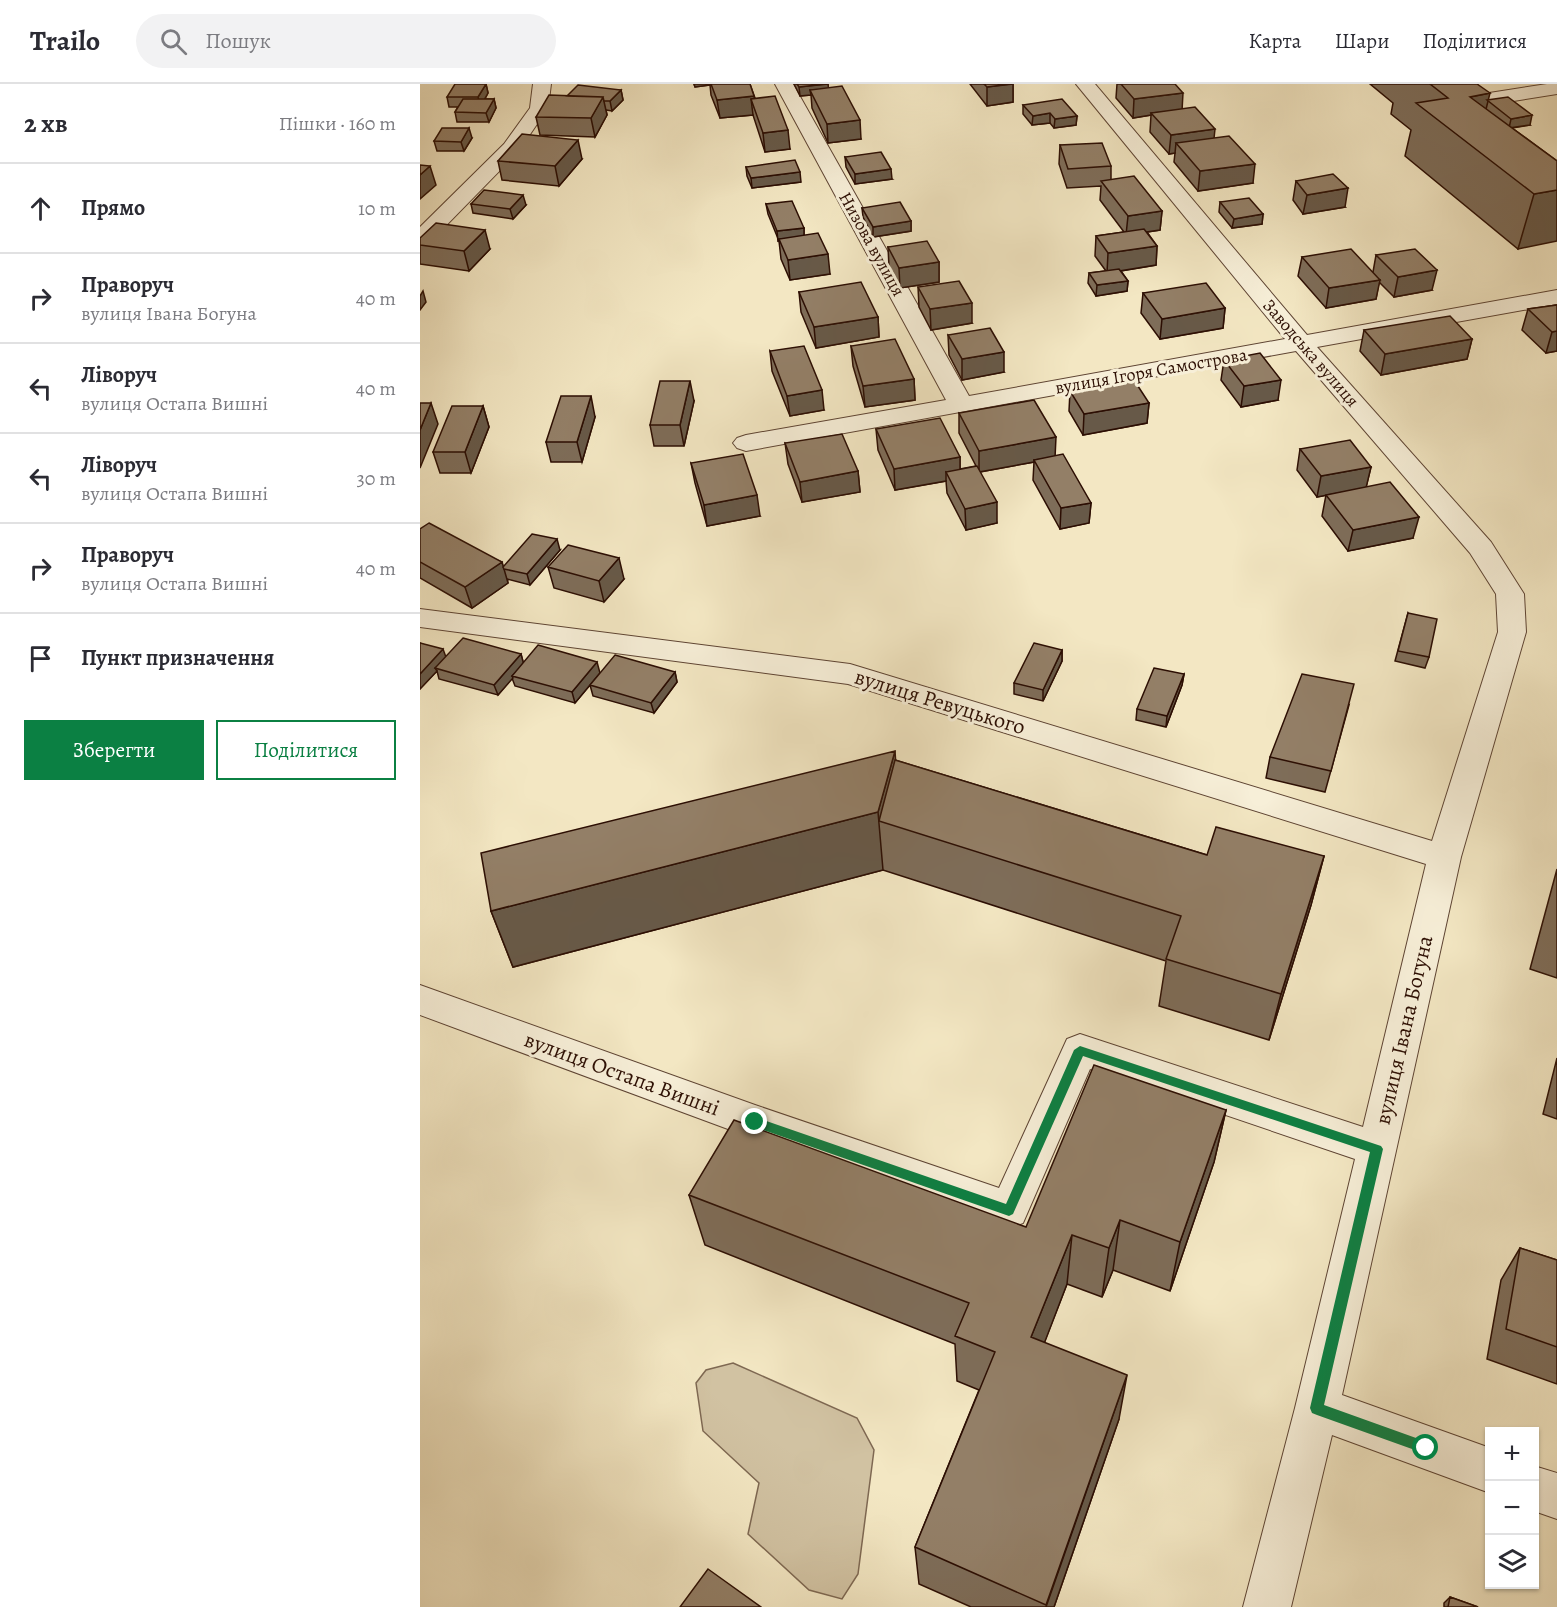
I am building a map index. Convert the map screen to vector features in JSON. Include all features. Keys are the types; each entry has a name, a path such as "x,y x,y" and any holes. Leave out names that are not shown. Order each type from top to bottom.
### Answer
{"street":[{"path":"420,239 511,148 539,108 542,84"},
{"name":"Низова вулиця","path":"784,84 961,405"},
{"name":"Заводська вулиця","path":"1085,84 1302,344 1481,548 1510,594 1512,632"},
{"path":"1456,84 1470,102 1479,122"},
{"path":"1470,102 1557,88"},
{"name":"вулиця Ігоря Самострова","path":"746,443 1557,297"},
{"name":"вулиця Ревуцького","path":"420,618 850,674 1444,857"},
{"name":"вулиця Івана Богуна","path":"1267,1607 1317,1408 1444,857 1512,632"},
{"name":"вулиця Остапа Вишні","path":"420,1000 755,1122 1009,1210 1080,1050 1377,1149"},
{"path":"1317,1408 1485,1469"},
{"path":"1539,1490 1557,1496"}],"shaded area":[{"path":"733,1363 857,1418 874,1450 858,1574 842,1599 809,1590 748,1534 759,1483 703,1431 696,1383 706,1370"}],"building":[{"path":"455,84 486,84 478,97 447,97"},
{"path":"711,84 750,84 754,96 717,100"},
{"path":"797,84 825,84 799,87"},
{"path":"984,84 1010,84 987,87"},
{"path":"1121,84 1175,84 1183,93 1134,99"},
{"path":"1430,84 1477,84 1490,93 1470,97 1557,161 1557,190 1534,194 1416,103 1448,98"},
{"path":"578,85 621,90 610,101 604,101 603,97 567,96"},
{"path":"842,86 860,120 827,124 810,90"},
{"path":"549,95 603,97 591,118 536,117"},
{"path":"775,96 788,130 763,133 751,99"},
{"path":"1508,97 1532,115 1511,119 1487,100"},
{"path":"463,99 494,99 486,113 455,112"},
{"path":"1062,99 1077,116 1055,119 1050,113 1033,116 1023,105"},
{"path":"1195,107 1215,129 1171,135 1151,113"},
{"path":"442,128 469,128 461,142 434,141"},
{"path":"522,134 578,140 555,166 498,161"},
{"path":"1229,136 1255,164 1200,171 1176,143"},
{"path":"1102,143 1111,166 1068,169 1060,145"},
{"path":"881,152 891,169 855,174 845,157"},
{"path":"795,160 800,172 751,178 746,167"},
{"path":"420,165 430,166 420,175"},
{"path":"1333,174 1348,188 1307,195 1296,181"},
{"path":"1134,176 1162,211 1128,216 1101,181"},
{"path":"484,190 523,195 510,209 471,204"},
{"path":"1249,198 1263,214 1234,219 1220,202"},
{"path":"792,201 804,228 777,231 766,204"},
{"path":"900,202 911,221 873,227 862,208"},
{"path":"436,223 485,230 464,251 420,245 420,238"},
{"path":"1144,229 1157,246 1108,253 1096,236"},
{"path":"818,233 828,254 788,260 779,239"},
{"path":"927,241 939,262 899,268 888,247"},
{"path":"1351,249 1380,280 1329,288 1302,257"},
{"path":"1415,249 1437,270 1398,277 1376,255"},
{"path":"1119,269 1128,281 1097,285 1089,273"},
{"path":"959,281 972,303 930,309 918,287"},
{"path":"861,282 878,317 814,327 799,292"},
{"path":"1206,283 1225,308 1162,319 1143,293"},
{"path":"1557,305 1557,331 1552,332 1528,309"},
{"path":"1450,316 1472,339 1385,354 1364,330"},
{"path":"990,328 1004,352 962,359 948,335"},
{"path":"895,339 914,379 863,386 851,346"},
{"path":"804,346 822,390 787,396 770,351"},
{"path":"1260,353 1281,380 1244,386 1224,360"},
{"path":"1134,380 1149,403 1084,414 1070,391"},
{"path":"660,381 690,381 680,425 650,425"},
{"path":"561,396 591,396 577,442 546,442"},
{"path":"1034,400 1056,437 979,451 959,413"},
{"path":"420,403 431,403 420,430"},
{"path":"452,406 483,406 465,452 433,452"},
{"path":"940,418 960,457 894,469 876,429"},
{"path":"842,434 858,471 800,482 785,443"},
{"path":"1350,440 1371,467 1321,476 1300,449"},
{"path":"743,454 757,495 704,505 691,463"},
{"path":"1063,454 1091,503 1061,508 1034,460"},
{"path":"977,466 997,502 965,509 946,472"},
{"path":"1390,482 1419,517 1353,530 1326,495"},
{"path":"429,523 502,562 465,587 420,562 420,529"},
{"path":"532,534 557,539 527,574 504,569 503,567"},
{"path":"568,545 619,558 599,581 548,567"},
{"path":"1408,613 1437,619 1429,657 1398,651"},
{"path":"463,638 521,654 494,685 435,668"},
{"path":"420,643 443,649 420,674"},
{"path":"1034,643 1062,650 1043,690 1014,683"},
{"path":"538,645 597,662 572,692 512,676"},
{"path":"615,655 675,672 651,703 590,685"},
{"path":"1154,668 1184,674 1167,716 1137,709"},
{"path":"1302,674 1354,684 1331,771 1270,757"},
{"path":"895,751 878,812 491,911 481,853"},
{"path":"895,760 1207,855 1216,827 1324,856 1281,994 1166,959 1181,916 879,821"},
{"path":"1094,1065 1226,1110 1180,1242 1120,1220 1109,1248 1072,1235 1031,1337 1127,1375 1046,1605 915,1547 995,1352 955,1336 969,1303 689,1195 734,1120 1026,1227"},
{"path":"1520,1248 1557,1260 1557,1347 1506,1329"},
{"path":"708,1569 761,1607 680,1607"},
{"path":"1450,1597 1478,1607 1448,1607"}],"route":[{"path":"755,1122 1009,1210 1080,1050 1377,1149 1317,1408 1426,1448"}]}
